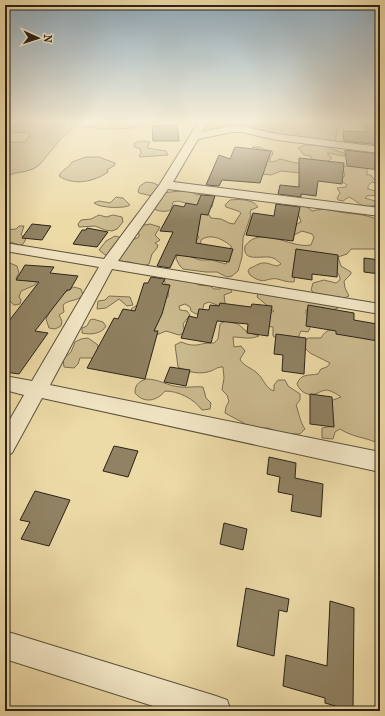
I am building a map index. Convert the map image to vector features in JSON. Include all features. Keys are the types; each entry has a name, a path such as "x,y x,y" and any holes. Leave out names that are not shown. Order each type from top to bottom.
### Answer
{"street":[{"path":"5,447 38,391 108,264 165,184 183,154"},
{"path":"165,184 380,212"},
{"path":"5,247 380,309"},
{"path":"5,383 380,462"},
{"path":"5,645 216,711"}],"shaded area":[{"path":"5,154 48,154 41,163 33,169 14,173 5,177"},
{"path":"140,154 168,155 140,157"},
{"path":"264,154 273,154 270,158 270,162 280,159 296,163 311,162 311,156 304,155 328,154 332,158 328,161 343,167 349,165 367,167 367,175 371,175 374,180 380,180 380,184 372,182 368,186 368,189 380,192 380,195 367,196 365,198 375,201 377,205 364,206 349,197 343,201 338,200 337,198 340,193 337,188 346,187 347,185 341,181 340,177 344,177 345,174 343,170 301,173 281,171 271,175 262,174"},
{"path":"86,157 99,157 115,163 115,165 107,170 108,172 84,182 71,181 59,176 72,162"},
{"path":"146,182 154,183 161,187 162,193 190,191 197,195 205,193 215,194 212,207 209,209 178,201 173,202 171,210 159,211 153,208 152,196 139,193 138,191 140,186"},
{"path":"116,197 123,198 130,205 123,207 112,207 101,206 94,203 99,201 110,203"},
{"path":"230,200 253,202 258,207 251,210 250,213 251,215 243,238 242,257 238,271 232,276 227,277 217,272 183,269 176,259 177,255 183,254 200,260 212,260 226,264 231,246 220,239 208,237 201,240 200,247 191,248 199,237 195,235 199,214 209,215 211,218 221,219 234,224 241,213 226,207 225,205"},
{"path":"287,204 306,206 312,211 327,210 365,215 380,221 380,249 351,249 347,254 338,257 341,266 351,272 351,274 344,281 345,288 349,296 344,298 314,293 311,290 313,283 324,280 336,283 340,280 337,271 323,255 315,252 294,263 294,282 278,279 262,281 250,275 248,271 250,268 261,263 277,266 281,264 273,258 250,257 247,255 245,252 245,246 252,240 259,237 267,237 294,244 311,245 314,237 312,234 302,231 294,235 293,226 301,222 299,216 290,213 283,208"},
{"path":"99,215 106,217 113,215 122,217 123,222 117,229 112,231 95,226 79,227 78,224 81,220 91,219"},
{"path":"150,224 160,227 155,235 160,240 155,243 158,245 152,254 149,264 141,265 115,260 109,258 99,250 106,241 115,236 124,239 139,237 139,234 136,231 140,226"},
{"path":"19,226 24,226 21,235 26,238 22,245 5,242 5,230 16,229"},
{"path":"5,261 17,266 19,273 16,278 17,279 37,282 35,285 21,291 19,297 21,300 20,304 14,305 9,300 5,299"},
{"path":"175,271 183,272 191,276 198,285 210,286 214,289 220,289 224,286 230,288 232,292 224,295 225,303 220,306 209,302 204,304 202,312 196,314 185,304 179,306 180,310 187,311 190,315 183,324 185,333 179,335 166,331 154,336 131,309 135,306 168,297 168,291 164,278 165,275"},
{"path":"74,287 81,289 83,295 78,299 63,305 64,312 59,315 62,321 61,326 55,329 49,328 46,319 51,310 61,296 69,289"},
{"path":"258,293 333,304 338,308 330,310 306,310 306,314 310,319 310,328 308,332 301,331 299,340 278,339 273,336 273,327 266,326 270,313 274,311 257,297"},
{"path":"109,296 130,297 133,305 127,306 119,299 106,308 97,309 98,301 105,300"},
{"path":"93,319 103,322 106,326 104,329 96,333 82,333 82,328 87,326 90,320"},
{"path":"225,321 238,324 246,331 259,336 249,338 233,337 234,347 241,346 245,351 240,359 243,363 257,373 271,390 274,391 274,385 278,380 285,380 288,386 300,394 300,400 296,405 305,429 300,434 284,434 268,428 253,428 225,413 229,401 227,395 222,390 224,378 223,367 198,373 189,372 178,367 175,345 181,342 191,345 214,343 218,339 220,324"},
{"path":"335,329 380,338 380,444 340,429 335,432 333,439 322,438 322,428 334,426 328,402 341,397 327,390 315,394 306,394 297,384 301,378 308,375 318,374 321,369 327,367 330,363 310,353 304,347 304,342 308,338 321,338 327,331"},
{"path":"88,338 98,345 98,350 94,358 80,358 78,364 74,368 64,367 63,359 71,352 75,342"},
{"path":"146,379 180,387 203,387 206,398 211,403 210,409 202,410 195,402 186,396 170,391 165,391 154,399 142,399 135,393 135,390 136,386 141,381"}],"building":[{"path":"232,154 270,154 260,183 222,180 219,186 206,185 219,155 230,159"},
{"path":"346,154 380,154 380,170 347,166"},
{"path":"299,158 344,163 342,184 318,181 316,196 301,194 301,197 278,194 280,185 299,187"},
{"path":"201,195 215,196 208,215 201,214 196,243 233,249 229,262 176,255 170,268 157,266 173,232 160,231 174,205 184,207 186,203 197,205"},
{"path":"276,204 300,207 293,241 246,235 253,213 274,216"},
{"path":"32,224 51,226 42,240 22,238"},
{"path":"87,228 108,232 97,247 73,244 82,230 86,230"},
{"path":"296,249 338,255 337,277 312,274 312,280 292,277"},
{"path":"364,258 380,260 380,274 364,272"},
{"path":"25,265 54,267 50,273 78,276 70,290 67,290 35,331 48,333 19,374 5,372 5,326 39,282 16,280"},
{"path":"151,277 165,279 162,284 170,285 162,314 154,331 158,331 145,379 87,368 114,318 118,319 123,309 135,311 144,283 148,283"},
{"path":"220,303 251,307 252,304 272,306 268,336 247,333 248,324 217,321 211,343 181,338 189,316 197,318 199,309 209,310 210,305 219,306"},
{"path":"308,305 354,313 354,320 377,324 378,341 336,334 336,331 306,326"},
{"path":"276,334 306,338 304,374 282,371 283,355 274,354"},
{"path":"170,367 190,370 186,386 164,382"},
{"path":"310,394 332,397 334,427 310,424"},
{"path":"114,446 138,451 128,477 103,471"},
{"path":"269,457 296,463 295,478 323,484 321,517 291,511 293,495 278,492 280,477 267,474"},
{"path":"35,491 70,500 49,546 21,539 30,522 20,520"},
{"path":"224,523 247,529 243,550 220,544"},
{"path":"246,588 289,599 287,612 279,610 274,656 237,646"},
{"path":"330,601 354,608 353,711 325,703 325,698 283,686 286,655 327,666"}]}
